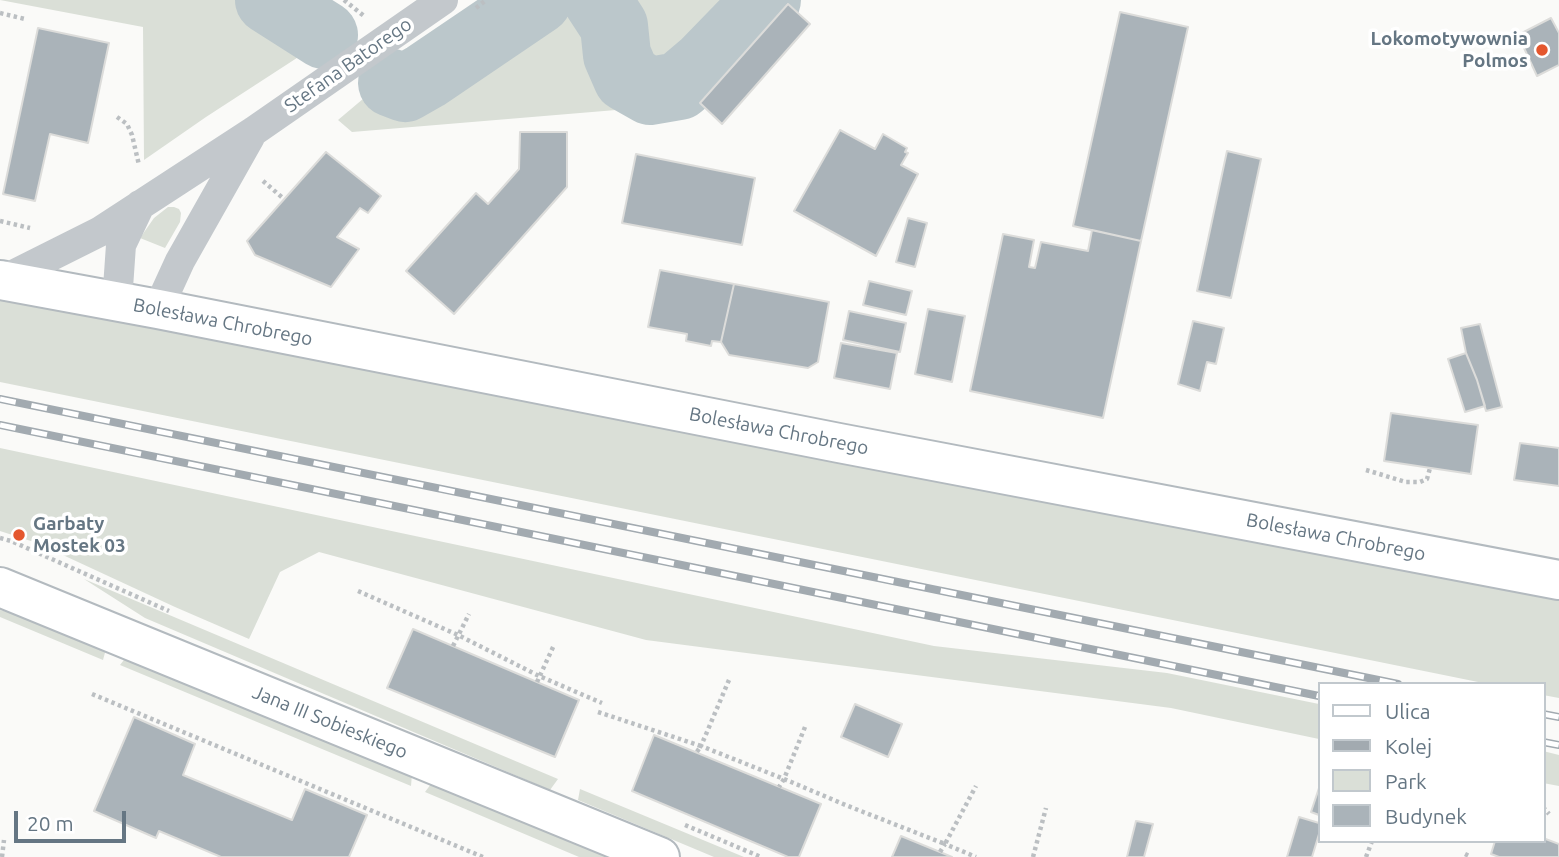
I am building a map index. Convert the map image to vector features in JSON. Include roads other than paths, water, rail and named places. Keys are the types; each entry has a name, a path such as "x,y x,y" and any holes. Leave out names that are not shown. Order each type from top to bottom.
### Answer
{"street":[{"name":"Stefana Batorego","path":"2,280 99,232 140,190 254,131 443,0"},
{"name":"Stefana Batorego","path":"158,309 180,261 254,131"},
{"path":"117,302 121,245 140,190"},
{"name":"Bolesława Chrobrego","path":"2,280 1559,580"},
{"name":"Jana III Sobieskiego","path":"0,587 660,857"}],"waterway":[{"path":"269,0 324,35"},
{"path":"392,83 405,88 538,0"},
{"path":"597,0 614,26 617,55 627,78 650,91 679,86 705,64 767,0"}],"railway":[{"path":"0,399 1388,682"},
{"path":"0,425 1318,696"},
{"path":"1545,714 1559,717"},
{"path":"1545,742 1559,745"}],"place":[{"name":"Lokomotywownia Polmos","path":"1542,50"},
{"name":"Garbaty Mostek 03","path":"19,535"}]}
